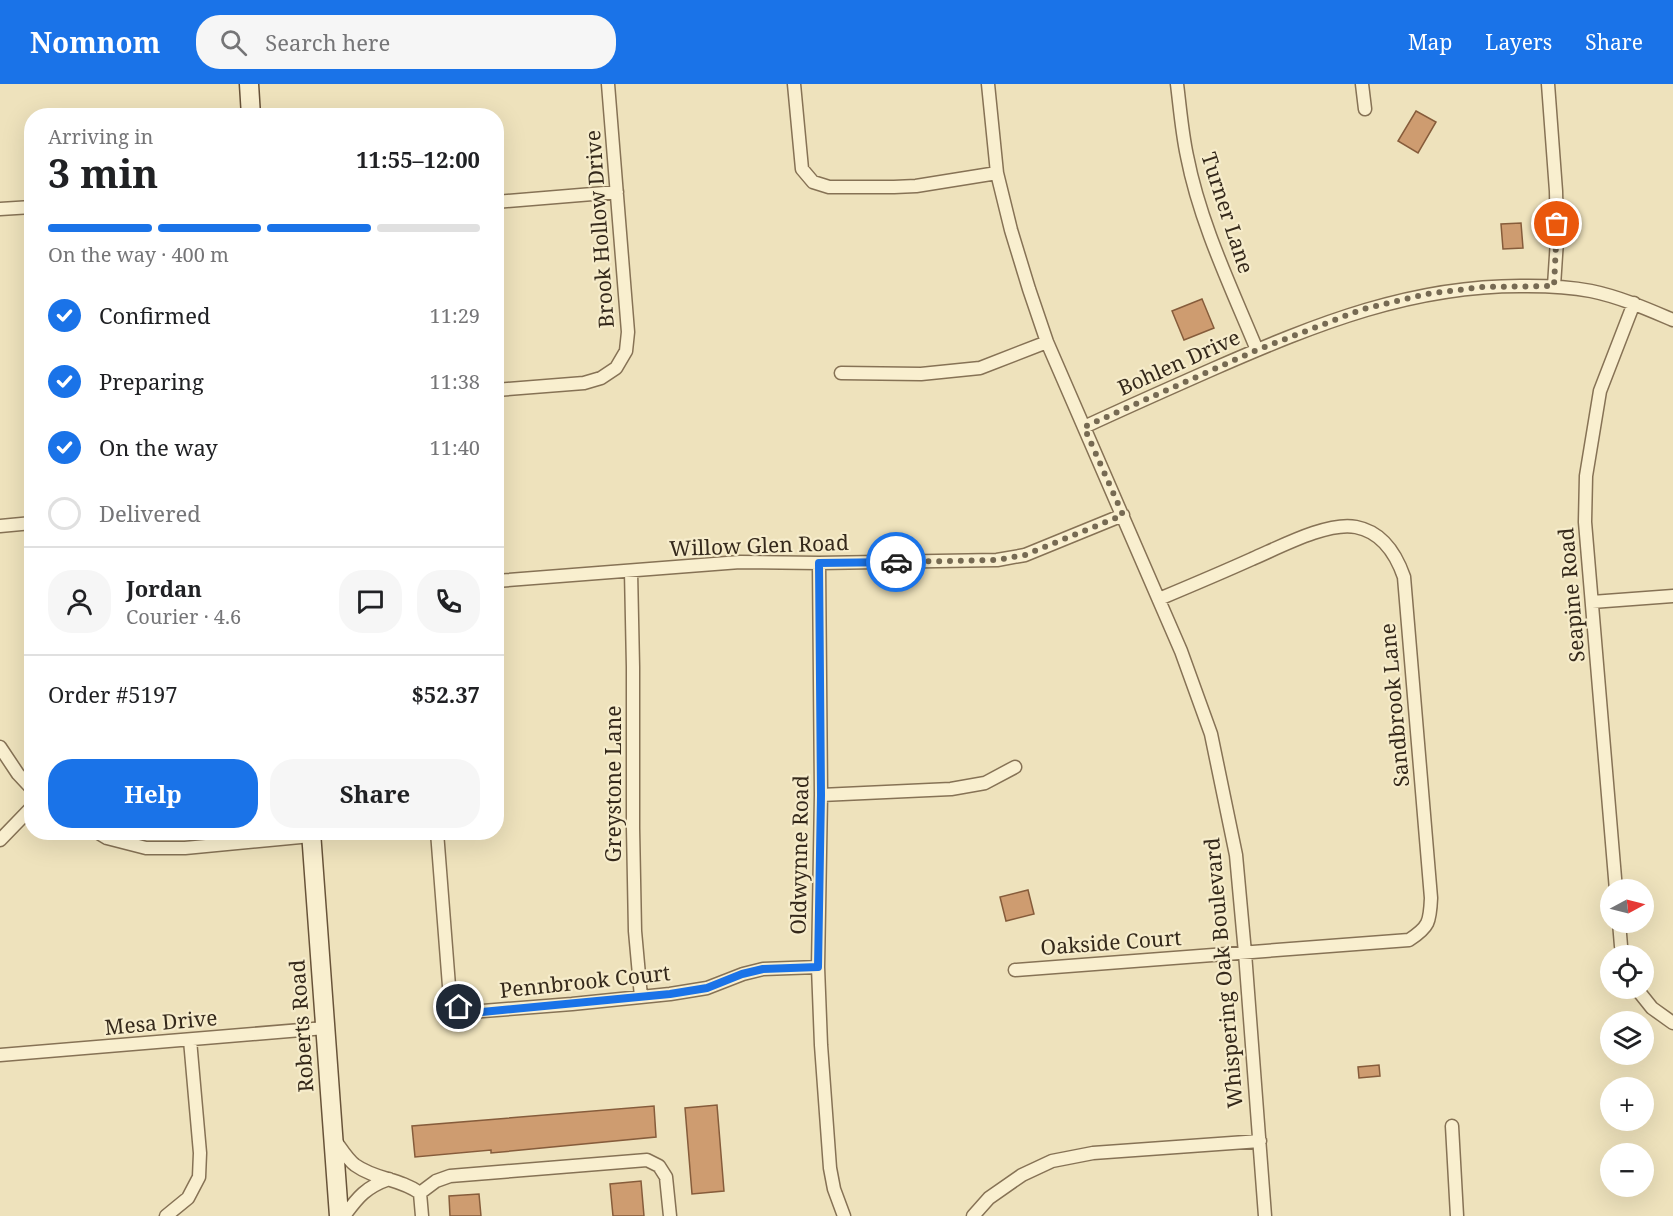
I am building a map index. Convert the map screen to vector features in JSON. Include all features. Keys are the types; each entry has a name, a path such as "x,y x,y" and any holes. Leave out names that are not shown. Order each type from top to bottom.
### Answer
{"main road":[{"path":"249,84 250,108"},
{"name":"Roberts Road","path":"311,840 339,1216"}],"street":[{"name":"Brook Hollow Drive","path":"504,389 584,383 601,378 616,368 626,351 628,332 608,84"},
{"path":"794,84 802,169 813,182 829,188 916,186 997,173"},
{"name":"Whispering Oak Boulevard","path":"988,84 997,173 1011,230 1047,342 1181,651 1211,734 1236,855 1265,1216"},
{"name":"Turner Lane","path":"1177,84 1186,156 1200,207 1257,350"},
{"path":"1362,84 1365,109"},
{"path":"1548,84 1556,191 1557,240 1554,286"},
{"path":"504,201 617,192"},
{"path":"0,209 24,208"},
{"name":"Bohlen Drive","path":"1084,427 1257,350 1363,309 1426,294 1482,287 1554,286 1593,291 1634,303 1673,320"},
{"name":"Seapine Road","path":"1616,879 1585,522 1586,476 1600,391 1634,303"},
{"path":"841,373 921,374 980,368 1047,342"},
{"name":"Willow Glen Road","path":"504,580 740,562 997,560 1025,555 1123,515"},
{"path":"0,526 24,524"},
{"name":"Sandbrook Lane","path":"1159,599 1313,533 1341,526 1357,527 1381,539 1392,550 1404,577 1431,917 1422,931 1409,940 1245,953"},
{"name":"Oldwynne Road","path":"819,563 821,795 818,967 820,1045 830,1168 834,1189 844,1216"},
{"name":"Greystone Lane","path":"631,571 635,919 641,997"},
{"path":"1592,602 1673,596"},
{"path":"0,747 24,780"},
{"path":"821,795 951,789 985,783 1015,767"},
{"path":"0,840 24,815"},
{"path":"115,840 146,848 185,848 257,840"},
{"name":"Pennbrook Court","path":"438,840 451,997 459,1007 470,1012 641,997 707,988 742,974 763,969 818,967"},
{"name":"Oakside Court","path":"1015,970 1245,953"},
{"path":"1645,999 1652,1008 1673,1023"},
{"name":"Mesa Drive","path":"0,1055 325,1028"},
{"path":"166,1216 188,1198 199,1177 200,1154 190,1040"},
{"path":"1452,1126 1457,1216"},
{"path":"334,1138 352,1163 368,1173 409,1185 420,1193 422,1216"},
{"path":"973,1216 989,1198 1022,1175 1053,1161 1092,1153 1260,1141"},
{"path":"420,1193 436,1181 450,1176 647,1160 659,1166 666,1177 670,1216"},
{"path":"344,1216 367,1189 389,1179"}],"building":[{"path":"1416,111 1436,122 1418,153 1398,141"},
{"path":"1521,223 1523,248 1503,249 1501,224"},
{"path":"1202,299 1214,328 1184,340 1172,311"},
{"path":"1028,890 1034,914 1006,921 1000,897"},
{"path":"1379,1065 1380,1076 1359,1078 1358,1067"},
{"path":"717,1105 724,1191 692,1194 685,1108"},
{"path":"654,1106 656,1137 491,1153 491,1150 415,1157 412,1126"},
{"path":"641,1181 644,1216 613,1216 610,1184"},
{"path":"479,1194 481,1216 450,1216 449,1196"}],"way so far":[{"path":"896,562 997,560 1025,555 1123,515 1084,427 1257,350 1363,309 1426,294 1482,287 1554,286 1557,224"}],"route":[{"path":"459,1007 470,1012 482,1012 670,994 707,988 742,974 763,969 818,967 821,795 819,563 896,562"}]}
